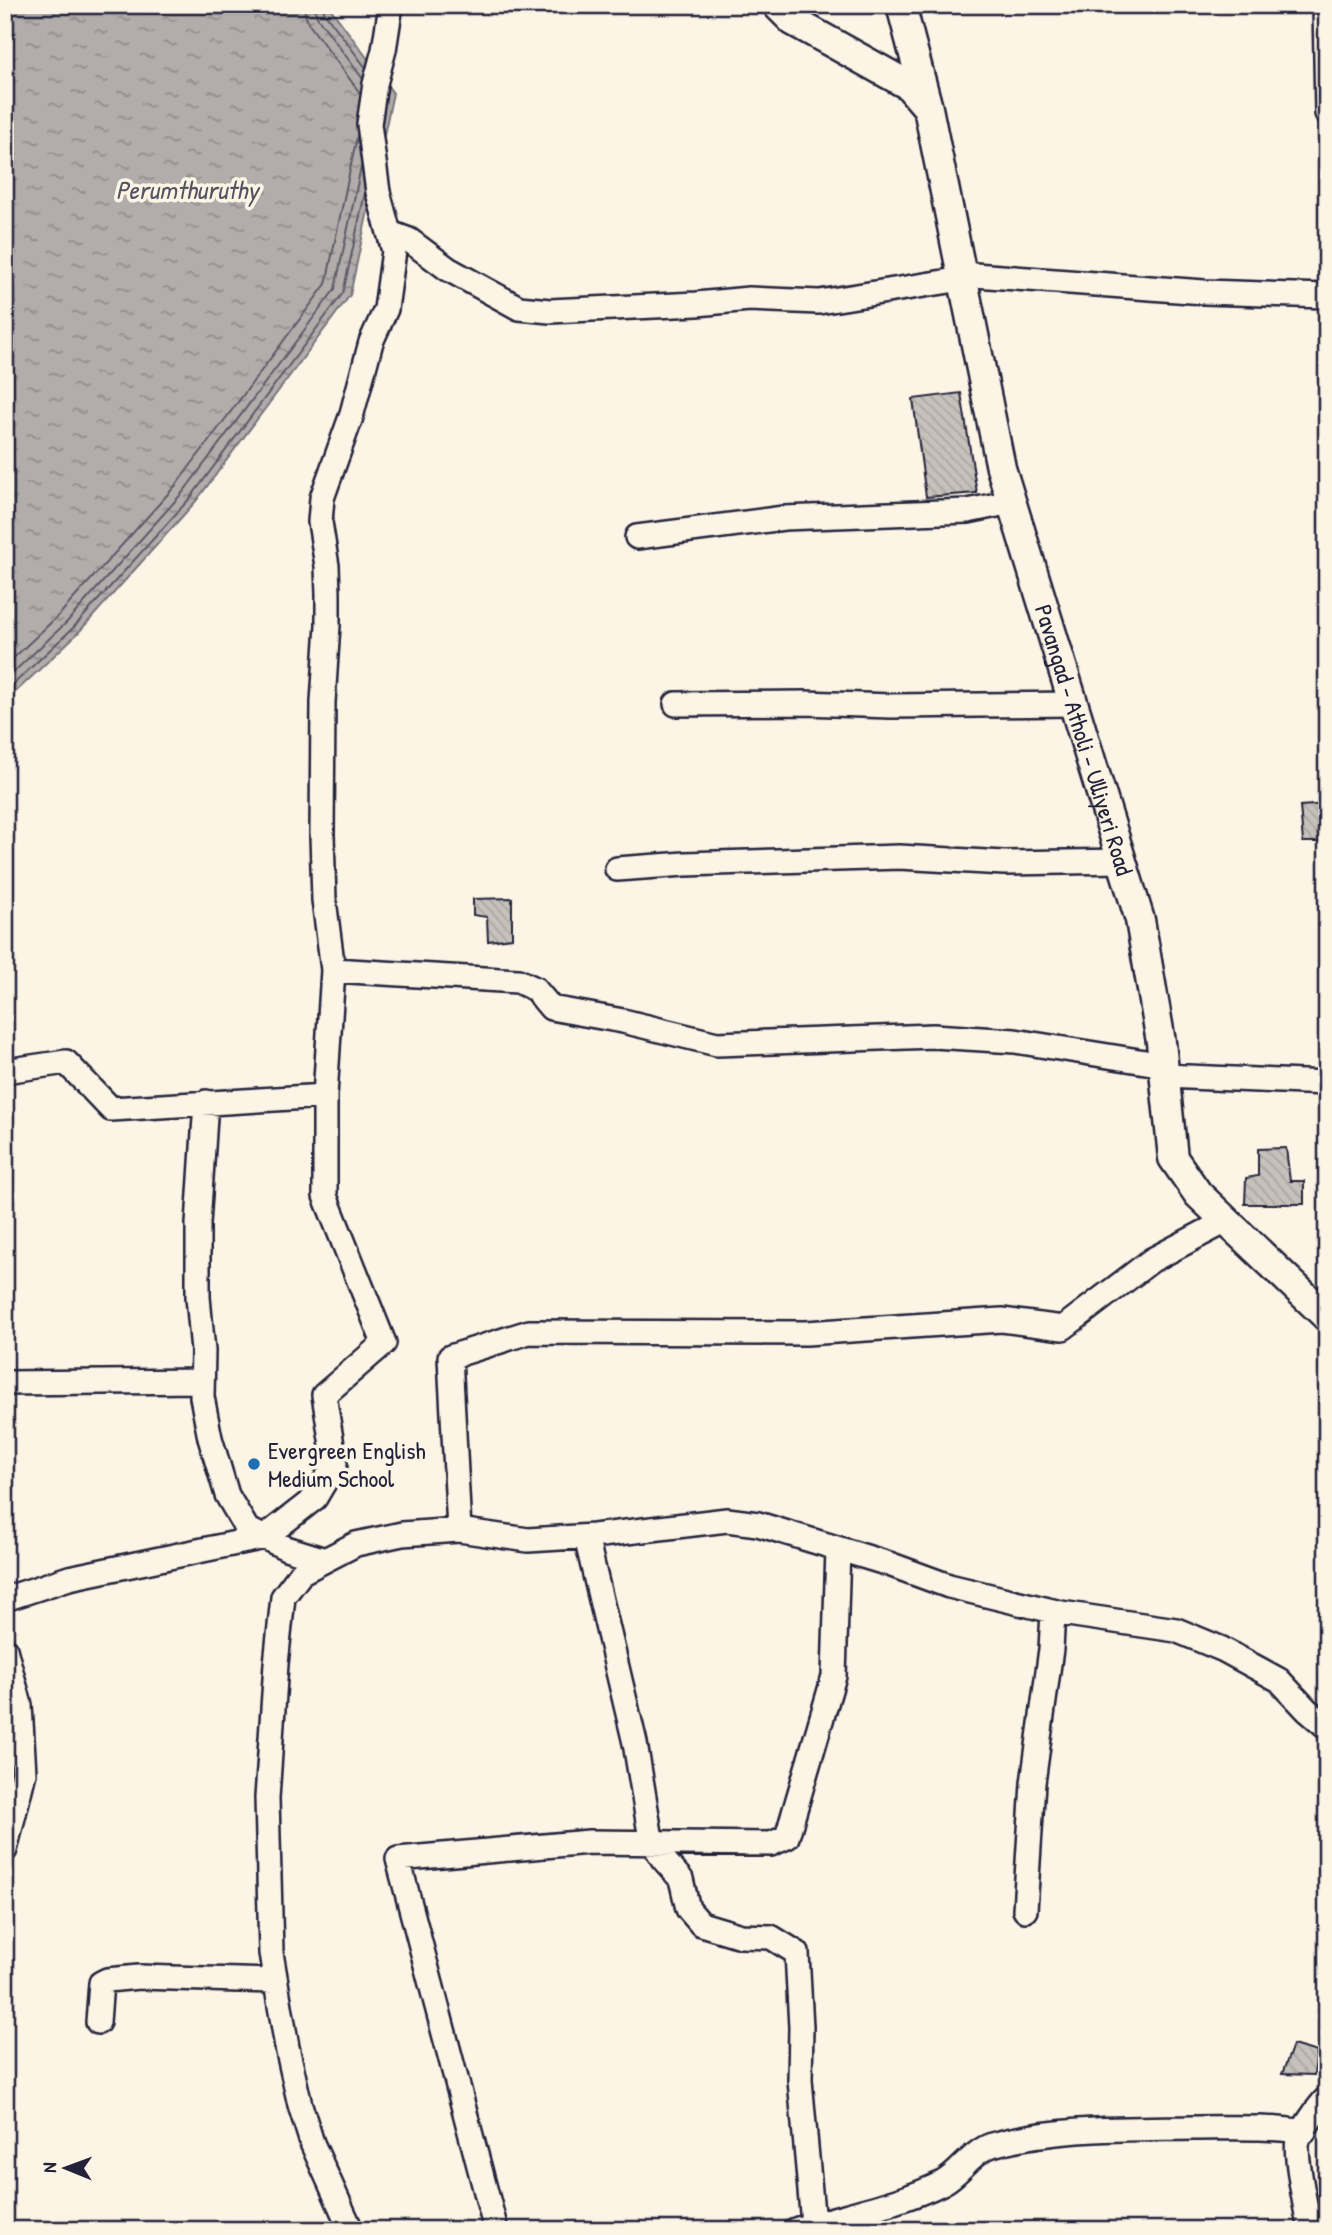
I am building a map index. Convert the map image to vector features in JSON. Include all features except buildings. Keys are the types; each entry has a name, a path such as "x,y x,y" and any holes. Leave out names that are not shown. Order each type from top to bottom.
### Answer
{"main road":[{"path":"777,5 793,21 908,85 928,108"},
{"name":"Pavangad - Atholi - Ulliyeri Road","path":"901,5 928,108 1001,468 1140,920 1164,1070 1173,1158 1198,1194 1327,1317"}],"street":[{"path":"5,1595 12,1597 69,1578 265,1537 314,1498 335,1464 324,1395 384,1343 325,1196 325,1096 333,970 324,900 322,739 328,594 320,522 322,498 351,417 371,342 386,309 394,251 378,192 369,124 391,5"},
{"path":"1325,5 1327,113"},
{"path":"390,233 409,240 448,269 519,308 550,311 749,299 819,302 962,277 1204,292 1327,296"},
{"path":"637,537 784,518 968,511 1012,502"},
{"path":"676,704 1074,704"},
{"path":"617,869 698,863 899,857 1004,863 1122,861"},
{"path":"333,970 518,981 536,989 551,1008 623,1021 716,1044 933,1036 1014,1041 1164,1070 1327,1083"},
{"path":"5,1071 66,1062 111,1109 325,1096"},
{"path":"206,1102 198,1224 202,1397 211,1437 227,1495 247,1529 286,1548 325,1560"},
{"path":"459,1530 450,1357 529,1332 806,1333 1002,1320 1063,1328 1152,1260 1226,1221"},
{"path":"5,1383 202,1381"},
{"path":"351,2230 312,2143 300,2105 275,1980 271,1952 267,1798 283,1597 302,1572 356,1544 402,1534 459,1530 528,1540 727,1520 758,1524 890,1564 949,1586 1054,1612 1175,1630 1222,1649 1279,1680 1327,1727"},
{"path":"586,1536 635,1743 653,1843 681,1879 688,1909 701,1924 741,1936 771,1937 797,1953 801,2027 804,2227 916,2194 945,2182 978,2152 990,2146 1021,2139 1134,2129 1278,2127 1304,2132"},
{"path":"496,2230 398,1859 589,1842 771,1844 787,1837 834,1676 838,1549"},
{"path":"1025,1910 1033,1783 1054,1612"},
{"path":"5,1649 20,1705 15,1776 5,1850"},
{"path":"98,2022 102,1983 107,1980 139,1976 275,1980"},
{"path":"1314,2219 1297,2142 1327,2098"}],"water":[{"name":"Perumthuruthy","path":"5,5 328,5 393,93 350,295 196,501 78,633 5,702"}],"place":[{"name":"Evergreen English Medium School","path":"254,1464"}]}
